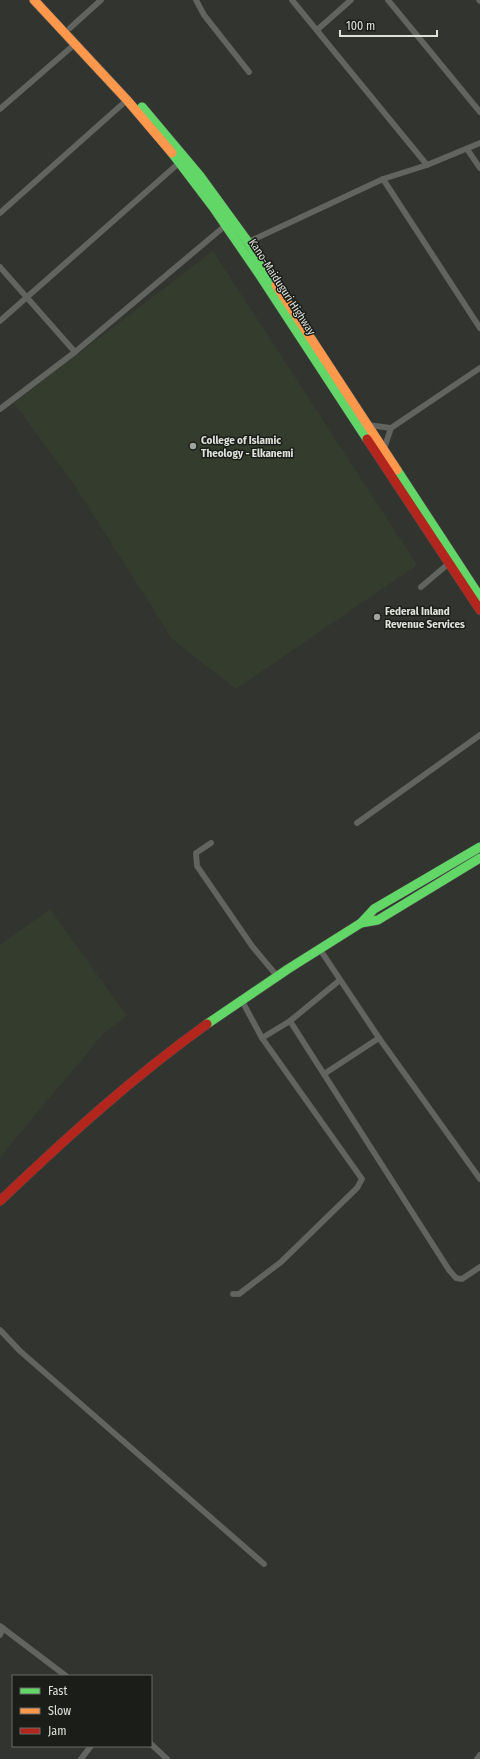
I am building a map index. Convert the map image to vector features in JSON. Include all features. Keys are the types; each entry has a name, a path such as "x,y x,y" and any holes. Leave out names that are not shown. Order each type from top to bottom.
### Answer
{"highway":[{"name":"Kano-Maiduguri Highway","path":"34,0 127,100 180,162 226,225 448,564 480,610"},
{"name":"Kano-Maiduguri Highway","path":"43,0 155,121 200,176 248,242 480,597"},
{"path":"0,1201 121,1092 170,1052 241,999 319,948 361,923 374,909 480,847"},
{"path":"361,923 378,920 480,858"}],"street":[{"path":"70,28 101,0"},
{"path":"196,0 204,15 249,72"},
{"path":"292,0 427,165"},
{"path":"317,30 351,0"},
{"path":"388,0 480,112"},
{"path":"0,109 75,44"},
{"path":"0,213 127,100"},
{"path":"248,242 383,179 427,165 480,143"},
{"path":"467,149 480,168"},
{"path":"0,321 180,162"},
{"path":"383,179 480,328"},
{"path":"0,409 75,352 226,225"},
{"path":"0,267 75,352"},
{"path":"384,450 391,428 480,368"},
{"path":"368,425 391,428"},
{"path":"421,588 448,564"},
{"path":"357,823 480,735"},
{"path":"211,843 196,853 197,866 252,946 277,976"},
{"path":"319,948 379,1038 480,1179"},
{"path":"262,1038 290,1021 340,980"},
{"path":"233,1294 239,1294 281,1262 357,1188 362,1179 262,1038 241,999"},
{"path":"290,1021 449,1270 456,1278 462,1279 480,1267"},
{"path":"324,1074 379,1038"},
{"path":"0,1330 20,1351 264,1564"},
{"path":"0,1635 1,1627 65,1675"},
{"path":"152,1745 167,1759"},
{"path":"81,1759 90,1747"},
{"path":"477,1759 480,1755"}],"shaded area":[{"name":"College of Islamic Theology - Elkanemi","path":"213,251 417,565 236,689 172,639 77,489 14,403"},
{"path":"50,909 127,1016 104,1033 0,1157 0,945"}],"traffic: fast":[{"path":"142,107 200,176 248,242 276,285"},
{"path":"172,153 213,207 259,274 367,439"},
{"path":"397,470 480,597"},
{"path":"207,1024 288,969 361,923 374,909 480,847"},
{"path":"361,923 378,920 480,858"}],"traffic: slow":[{"path":"34,0 127,100 172,153"},
{"path":"276,285 397,470"}],"traffic: jam":[{"path":"367,439 480,610"},
{"path":"0,1201 100,1109 153,1065 207,1024"}],"place":[{"name":"College of Islamic Theology - Elkanemi","path":"193,446"},
{"name":"Federal Inland Revenue Services","path":"377,617"}]}
